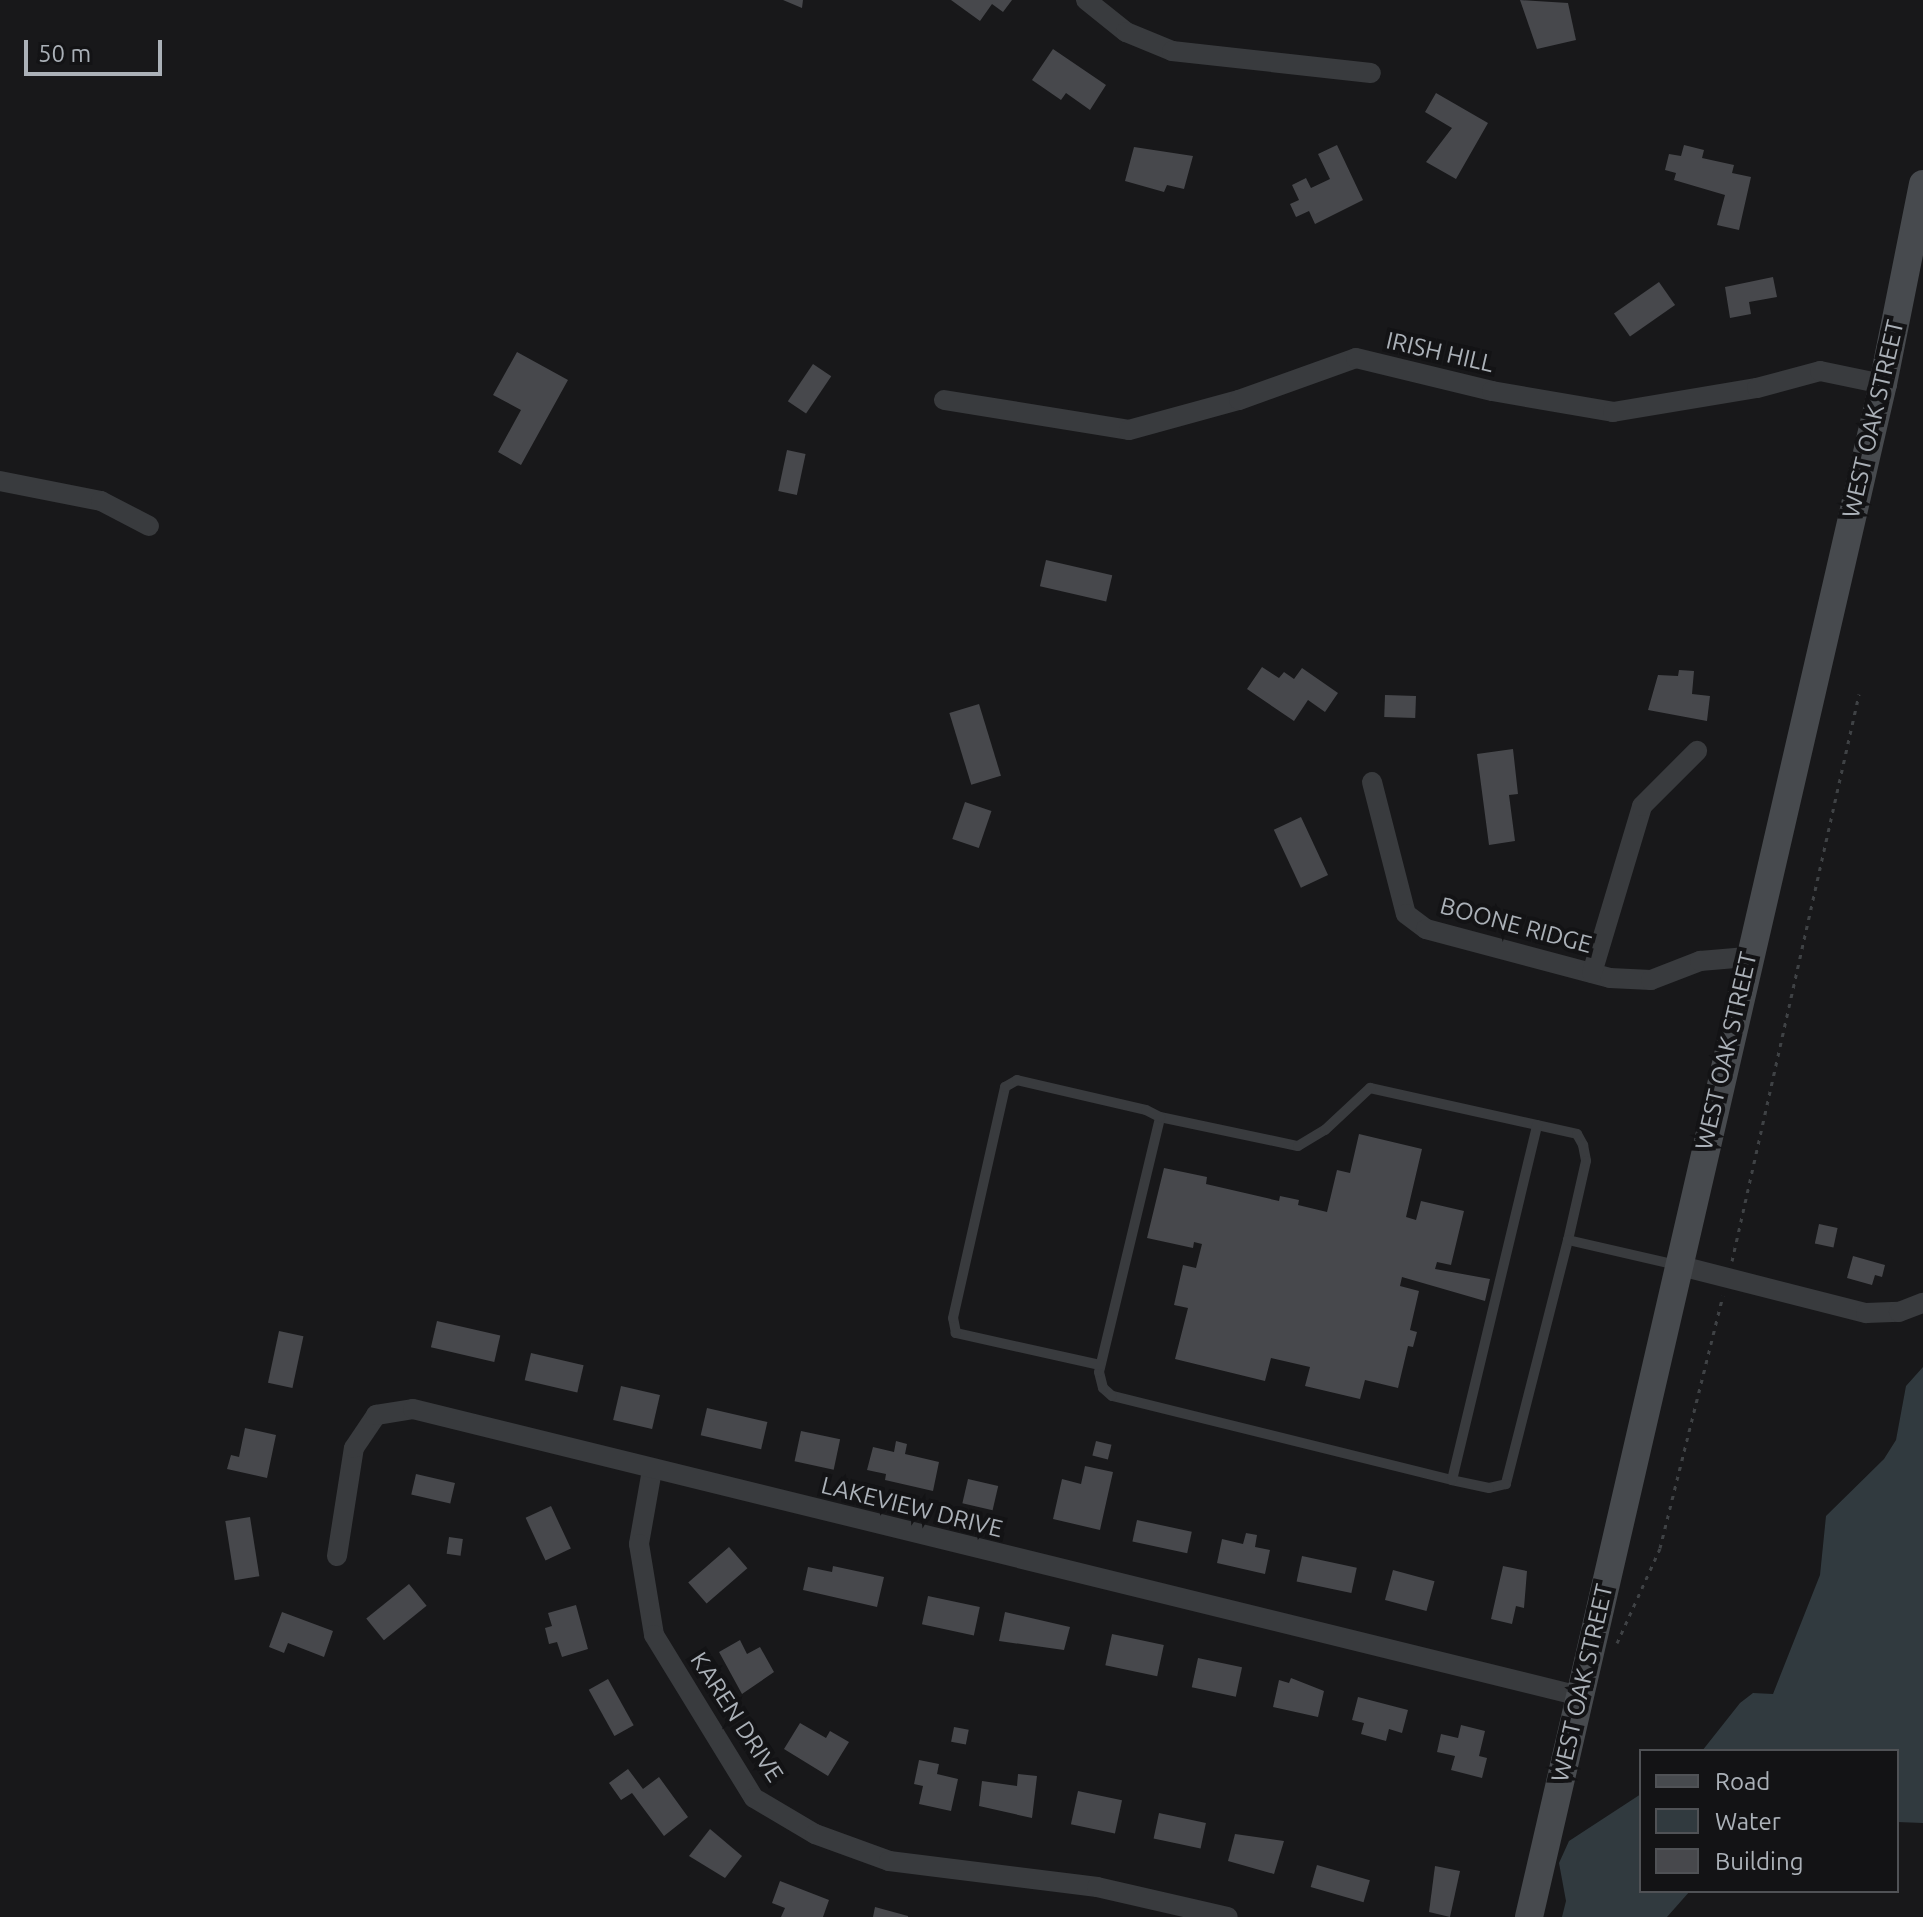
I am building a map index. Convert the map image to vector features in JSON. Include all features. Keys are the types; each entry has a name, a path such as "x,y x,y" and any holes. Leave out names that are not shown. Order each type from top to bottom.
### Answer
{"main road":[{"name":"WEST OAK STREET","path":"1529,1917 1747,957 1883,384 1919,224 1923,184"}],"street":[{"path":"1086,0 1126,32 1172,51 1371,73"},
{"name":"IRISH HILL","path":"944,400 1129,430 1239,400 1356,358 1492,391 1613,412 1757,388 1820,371 1883,384"},
{"path":"0,481 101,501 149,526"},
{"path":"1592,973 1642,806 1697,751"},
{"name":"BOONE RIDGE","path":"1372,782 1406,914 1426,929 1592,973 1651,980 1700,961 1747,957"},
{"path":"1677,1265 1866,1313 1899,1312 1923,1303"},
{"name":"LAKEVIEW DRIVE","path":"337,1556 354,1448 376,1415 413,1409 1580,1696"},
{"name":"KAREN DRIVE","path":"652,1470 639,1544 654,1635 754,1798 815,1834 889,1861 1097,1887 1228,1917"}],"lane":[{"path":"1100,1365 956,1333 953,1318 1005,1087 1017,1080 1146,1110 1160,1117 1298,1146 1325,1130 1370,1088 1577,1134 1586,1161 1506,1484 1489,1488 1112,1396 1103,1388 1100,1365 1160,1117"},
{"path":"1452,1480 1537,1125"},
{"path":"1568,1240 1677,1265"}],"path":[{"path":"1731,1263 1859,694"},
{"path":"1613,1651 1660,1548 1722,1298"}],"water":[{"path":"1923,1367 1923,1823 1899,1822 1899,1749 1704,1749 1740,1703 1753,1693 1773,1694 1820,1575 1826,1516 1884,1459 1896,1440 1906,1386"},
{"path":"1639,1795 1639,1893 1688,1893 1667,1917 1562,1917 1566,1901 1559,1863 1569,1841"}],"building":[{"path":"783,0 803,0 802,8"},
{"path":"951,0 1012,0 1003,12 992,4 980,21"},
{"path":"1520,0 1568,3 1576,40 1537,49"},
{"path":"1053,49 1106,85 1090,110 1066,93 1061,100 1032,80"},
{"path":"1436,93 1488,123 1456,179 1426,162 1452,128 1425,112"},
{"path":"1337,145 1363,200 1315,224 1309,211 1296,217 1290,204 1299,200 1292,185 1306,178 1311,188 1330,179 1318,154"},
{"path":"1684,145 1704,150 1702,158 1734,165 1732,173 1751,177 1739,230 1717,225 1725,195 1674,180 1676,173 1665,170 1669,154 1681,156"},
{"path":"1134,147 1193,156 1184,189 1167,185 1164,192 1125,181"},
{"path":"1773,277 1777,297 1749,302 1751,314 1730,318 1725,287"},
{"path":"1659,282 1675,305 1630,336 1614,314"},
{"path":"517,352 568,380 521,465 498,452 521,410 493,395"},
{"path":"813,364 831,376 806,414 788,401"},
{"path":"787,450 806,454 797,495 778,491"},
{"path":"1046,560 1112,575 1106,602 1040,586"},
{"path":"1262,667 1279,678 1284,672 1294,679 1302,668 1338,693 1325,712 1308,700 1294,721 1247,689"},
{"path":"1679,670 1694,671 1692,694 1710,696 1707,721 1648,710 1658,675 1678,676"},
{"path":"1385,695 1416,696 1415,718 1384,717"},
{"path":"979,704 1001,776 971,785 949,713"},
{"path":"1513,749 1518,794 1509,795 1515,841 1489,845 1477,754"},
{"path":"965,802 991,811 979,848 952,839"},
{"path":"1301,817 1328,875 1301,888 1274,830"},
{"path":"1359,1134 1422,1149 1406,1217 1416,1220 1421,1201 1464,1211 1451,1265 1437,1262 1435,1269 1490,1279 1485,1301 1402,1277 1400,1286 1419,1291 1410,1330 1417,1332 1413,1347 1408,1346 1398,1388 1365,1380 1360,1399 1305,1386 1310,1367 1271,1358 1265,1381 1175,1359 1188,1308 1174,1305 1183,1265 1196,1268 1202,1244 1194,1242 1193,1248 1147,1238 1164,1168 1207,1177 1206,1184 1279,1201 1280,1196 1299,1200 1298,1205 1327,1212 1337,1170 1350,1173"},
{"path":"1819,1224 1838,1228 1833,1248 1815,1244"},
{"path":"1853,1256 1885,1265 1882,1277 1875,1275 1872,1285 1847,1278"},
{"path":"437,1321 500,1336 494,1362 431,1347"},
{"path":"279,1331 303,1336 292,1388 268,1383"},
{"path":"531,1353 584,1365 577,1392 525,1380"},
{"path":"621,1386 660,1395 652,1429 613,1420"},
{"path":"707,1408 767,1422 761,1449 701,1435"},
{"path":"245,1428 276,1435 267,1478 227,1469 231,1455 239,1457"},
{"path":"801,1431 840,1439 834,1470 795,1461"},
{"path":"896,1441 907,1444 905,1454 939,1462 933,1491 885,1480 886,1474 867,1470 873,1447 894,1452"},
{"path":"1096,1441 1112,1445 1108,1459 1092,1456"},
{"path":"1085,1466 1113,1472 1100,1530 1053,1519 1062,1479 1081,1484"},
{"path":"416,1474 455,1483 450,1503 411,1494"},
{"path":"968,1479 998,1486 993,1510 962,1503"},
{"path":"551,1506 571,1549 545,1560 526,1518"},
{"path":"250,1517 259,1576 235,1580 225,1521"},
{"path":"1137,1520 1192,1532 1187,1553 1132,1542"},
{"path":"1246,1533 1257,1535 1255,1547 1270,1550 1265,1574 1217,1563 1222,1539 1243,1544"},
{"path":"449,1537 463,1539 460,1556 447,1554"},
{"path":"729,1547 747,1568 707,1604 688,1582"},
{"path":"1302,1556 1357,1568 1351,1593 1297,1581"},
{"path":"833,1566 884,1577 877,1607 803,1590 808,1567 832,1572"},
{"path":"1503,1566 1527,1571 1524,1608 1516,1606 1512,1624 1491,1619"},
{"path":"1393,1570 1435,1581 1427,1611 1385,1600"},
{"path":"409,1584 427,1606 384,1640 366,1619"},
{"path":"928,1596 980,1607 974,1635 922,1624"},
{"path":"576,1605 588,1649 562,1657 557,1642 549,1644 545,1628 552,1626 548,1613"},
{"path":"282,1612 333,1631 324,1657 288,1643 284,1653 269,1647"},
{"path":"1005,1612 1070,1627 1064,1650 999,1641"},
{"path":"1112,1634 1164,1645 1157,1676 1105,1665"},
{"path":"740,1640 747,1654 760,1647 774,1672 742,1694 719,1652"},
{"path":"1198,1658 1242,1667 1236,1697 1192,1687"},
{"path":"1291,1678 1324,1691 1318,1717 1273,1707 1279,1680 1289,1683"},
{"path":"608,1679 634,1725 614,1736 589,1690"},
{"path":"1358,1697 1408,1710 1402,1733 1389,1729 1386,1741 1361,1734 1364,1723 1352,1720"},
{"path":"800,1723 826,1738 830,1731 849,1742 828,1776 784,1749"},
{"path":"1461,1725 1485,1731 1479,1756 1487,1758 1482,1778 1451,1770 1455,1756 1437,1752 1441,1734 1458,1738"},
{"path":"954,1727 969,1730 966,1745 951,1742"},
{"path":"919,1760 939,1764 937,1774 958,1779 951,1811 919,1804 923,1786 914,1784"},
{"path":"628,1769 643,1789 659,1777 688,1817 664,1836 632,1793 621,1800 609,1783"},
{"path":"1018,1774 1037,1776 1032,1818 979,1806 982,1781 1017,1786"},
{"path":"1078,1791 1122,1800 1115,1834 1071,1824"},
{"path":"1159,1813 1206,1823 1201,1848 1154,1838"},
{"path":"710,1829 742,1856 725,1878 689,1856"},
{"path":"1235,1834 1284,1841 1274,1874 1228,1861"},
{"path":"1317,1865 1370,1880 1364,1902 1311,1887"},
{"path":"1435,1866 1460,1871 1450,1917 1429,1912"},
{"path":"780,1881 829,1900 823,1917 781,1917 785,1908 772,1903"},
{"path":"875,1907 908,1916 908,1917 873,1917"}]}
